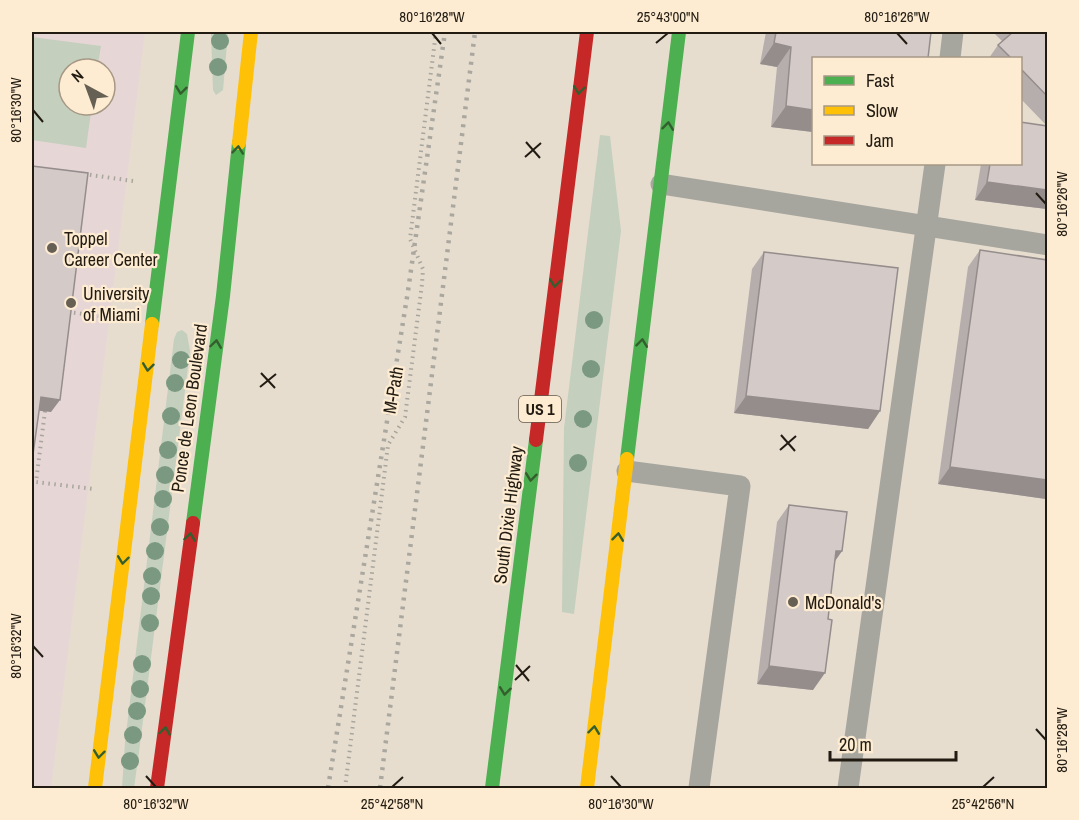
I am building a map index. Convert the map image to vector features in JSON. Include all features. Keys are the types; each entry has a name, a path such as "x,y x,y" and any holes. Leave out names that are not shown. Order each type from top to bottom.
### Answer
{"main road":[{"path":"95,789 188,32"},
{"name":"Ponce de Leon Boulevard","path":"157,789 223,296 251,32"},
{"name":"South Dixie Highway","path":"492,789 586,32"},
{"path":"586,789 627,471 679,32"}],"lane":[{"path":"950,57 954,32"},
{"path":"848,789 935,165"},
{"path":"661,184 1047,245"},
{"path":"627,471 740,486 699,789"}],"path":[{"name":"M-Path","path":"345,789 388,445 405,417 423,269 410,239 436,32"},
{"path":"77,173 134,182"},
{"path":"64,311 116,318"},
{"path":"45,411 36,482 95,489"}],"shaded area":[{"name":"University of Miami","path":"32,32 145,32 51,788 32,788"}],"green space":[{"path":"211,32 228,32 223,90 216,95 213,90"},
{"path":"32,37 101,46 99,57 57,57 57,117 90,117 86,148 32,140"},
{"path":"600,135 610,136 621,231 574,614 562,612 564,428"},
{"path":"182,330 187,334 190,351 139,752 134,788 122,788 125,742 174,339 177,332"}],"building":[{"path":"776,32 931,32 928,57 812,57 812,110 786,106 791,47 774,43"},
{"path":"1013,32 1047,32 1047,96 1022,70 1022,57 1010,57 998,45"},
{"path":"1022,122 1047,126 1047,190 987,182 990,165 1022,165"},
{"name":"Toppel Career Center","path":"32,166 88,173 60,400 41,397 33,454 32,454"},
{"path":"980,250 1047,260 1047,480 950,467"},
{"path":"764,252 898,268 880,411 746,396"},
{"name":"McDonald's","path":"789,505 847,512 842,551 836,551 828,619 832,620 825,673 769,666"}],"railway":[{"path":"328,788 408,291 445,32"},
{"path":"380,788 475,32"}],"traffic: fast":[{"path":"152,324 188,32"},
{"path":"627,459 679,32"},
{"path":"193,523 223,296 239,143"},
{"path":"492,788 536,440"}],"traffic: slow":[{"path":"239,143 251,32"},
{"path":"95,788 152,324"},
{"path":"587,788 627,459"}],"traffic: jam":[{"path":"536,440 587,32"},
{"path":"157,788 193,523"}],"place":[{"name":"Toppel Career Center","path":"52,248"},
{"name":"University of Miami","path":"71,303"},
{"name":"McDonald's","path":"793,602"}]}
